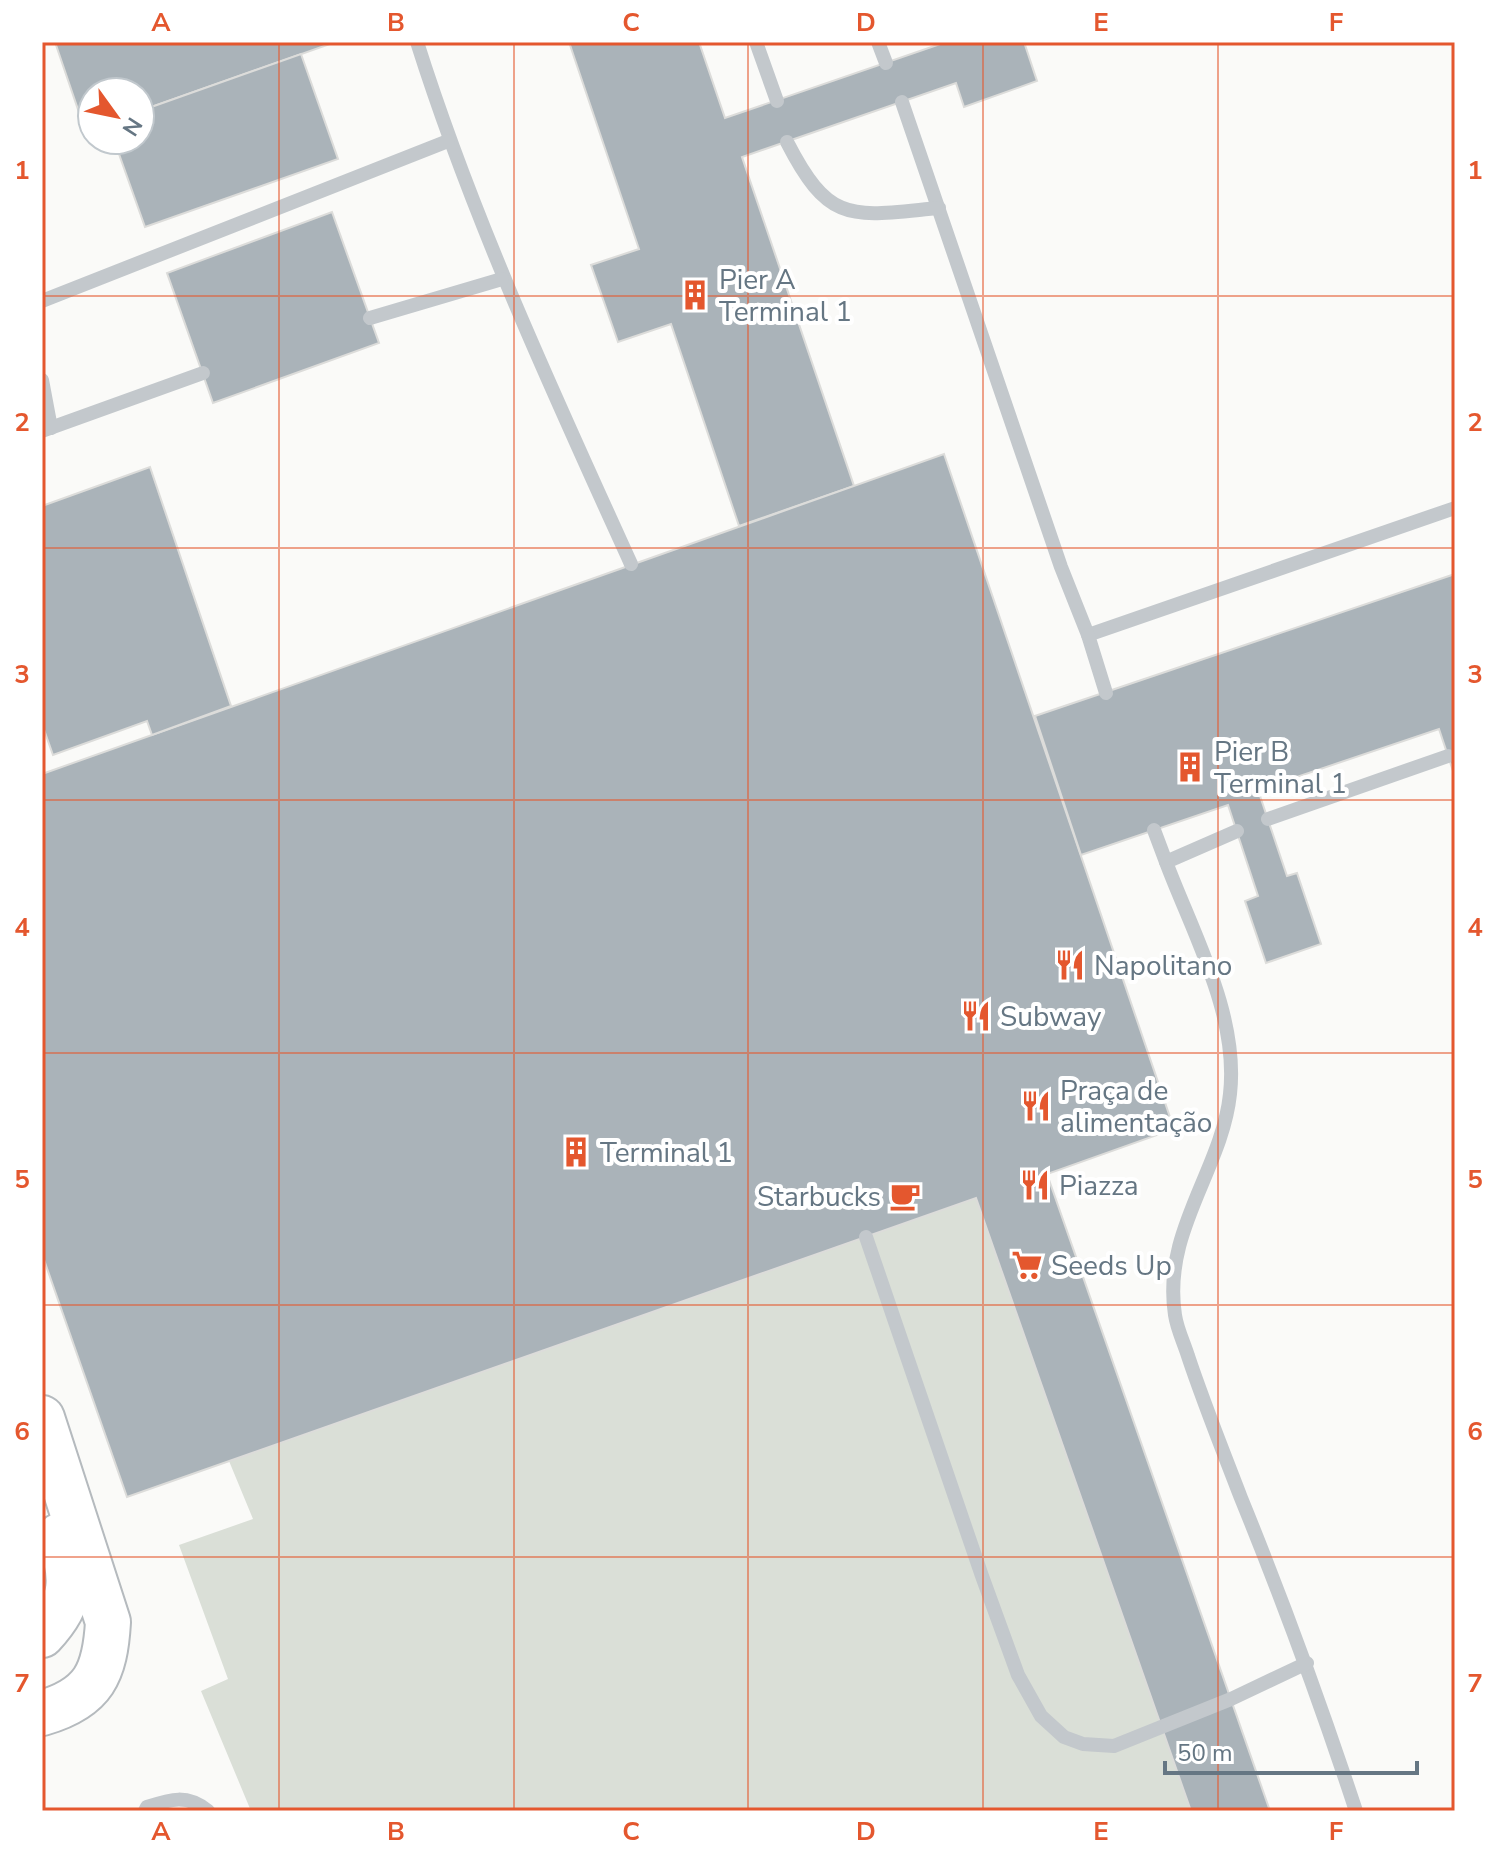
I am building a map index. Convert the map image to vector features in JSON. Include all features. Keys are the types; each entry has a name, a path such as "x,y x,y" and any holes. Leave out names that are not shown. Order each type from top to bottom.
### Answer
{"main road":[{"path":"42,1418 108,1622 106,1657 90,1689 59,1708 42,1713"},
{"path":"42,1488 69,1566 70,1587 65,1604 42,1635"}],"lane":[{"path":"417,42 448,141 502,279 631,564"},
{"path":"756,42 777,101"},
{"path":"878,42 886,63"},
{"path":"902,102 1106,693"},
{"path":"42,301 448,141"},
{"path":"787,142 807,181 830,204 867,215 939,208"},
{"path":"370,318 502,279"},
{"path":"42,380 46,430 203,373"},
{"path":"1088,635 1455,508"},
{"path":"1268,819 1448,756"},
{"path":"1154,830 1209,972 1227,1032 1231,1093 1222,1132 1188,1211 1176,1260 1175,1315 1200,1394 1307,1663 1356,1811"},
{"path":"1166,862 1237,831"},
{"path":"866,1237 1018,1675 1041,1716 1064,1737 1083,1744 1114,1746 1231,1699 1307,1663"},
{"path":"145,1811 147,1807 177,1797 197,1802 208,1811"}],"shaded area":[{"path":"976,1198 1191,1811 251,1811 201,1691 228,1679 179,1545 253,1519 229,1461"}],"building":[{"path":"55,42 330,44 156,105 156,76 76,76 76,104"},
{"name":"Pier A Terminal 1","path":"569,42 699,42 725,118 946,42 1024,42 1037,81 964,107 956,83 742,157 854,486 739,526 671,324 618,342 591,265 639,249"},
{"path":"301,54 338,159 145,227 120,156 156,156 156,105"},
{"path":"332,212 379,343 213,403 167,273"},
{"name":"Terminal 1","path":"944,454 1174,1129 1047,1174 1270,1811 1191,1811 976,1198 127,1497 42,1254 42,774"},
{"path":"150,467 231,706 152,735 147,721 53,755 42,724 42,506"},
{"name":"Pier B Terminal 1","path":"1455,574 1455,777 1439,729 1258,790 1287,876 1297,873 1321,944 1266,963 1245,901 1258,896 1228,805 1081,855 1035,716"}],"place":[{"name":"Pier A Terminal 1","path":"695,295"},
{"name":"Pier B Terminal 1","path":"1190,767"},
{"name":"Napolitano","path":"1070,965"},
{"name":"Subway","path":"976,1016"},
{"name":"Praça de alimentação","path":"1036,1106"},
{"name":"Terminal 1","path":"576,1152"},
{"name":"Piazza","path":"1035,1185"},
{"name":"Starbucks","path":"905,1196"},
{"name":"Seeds Up","path":"1027,1265"}]}
